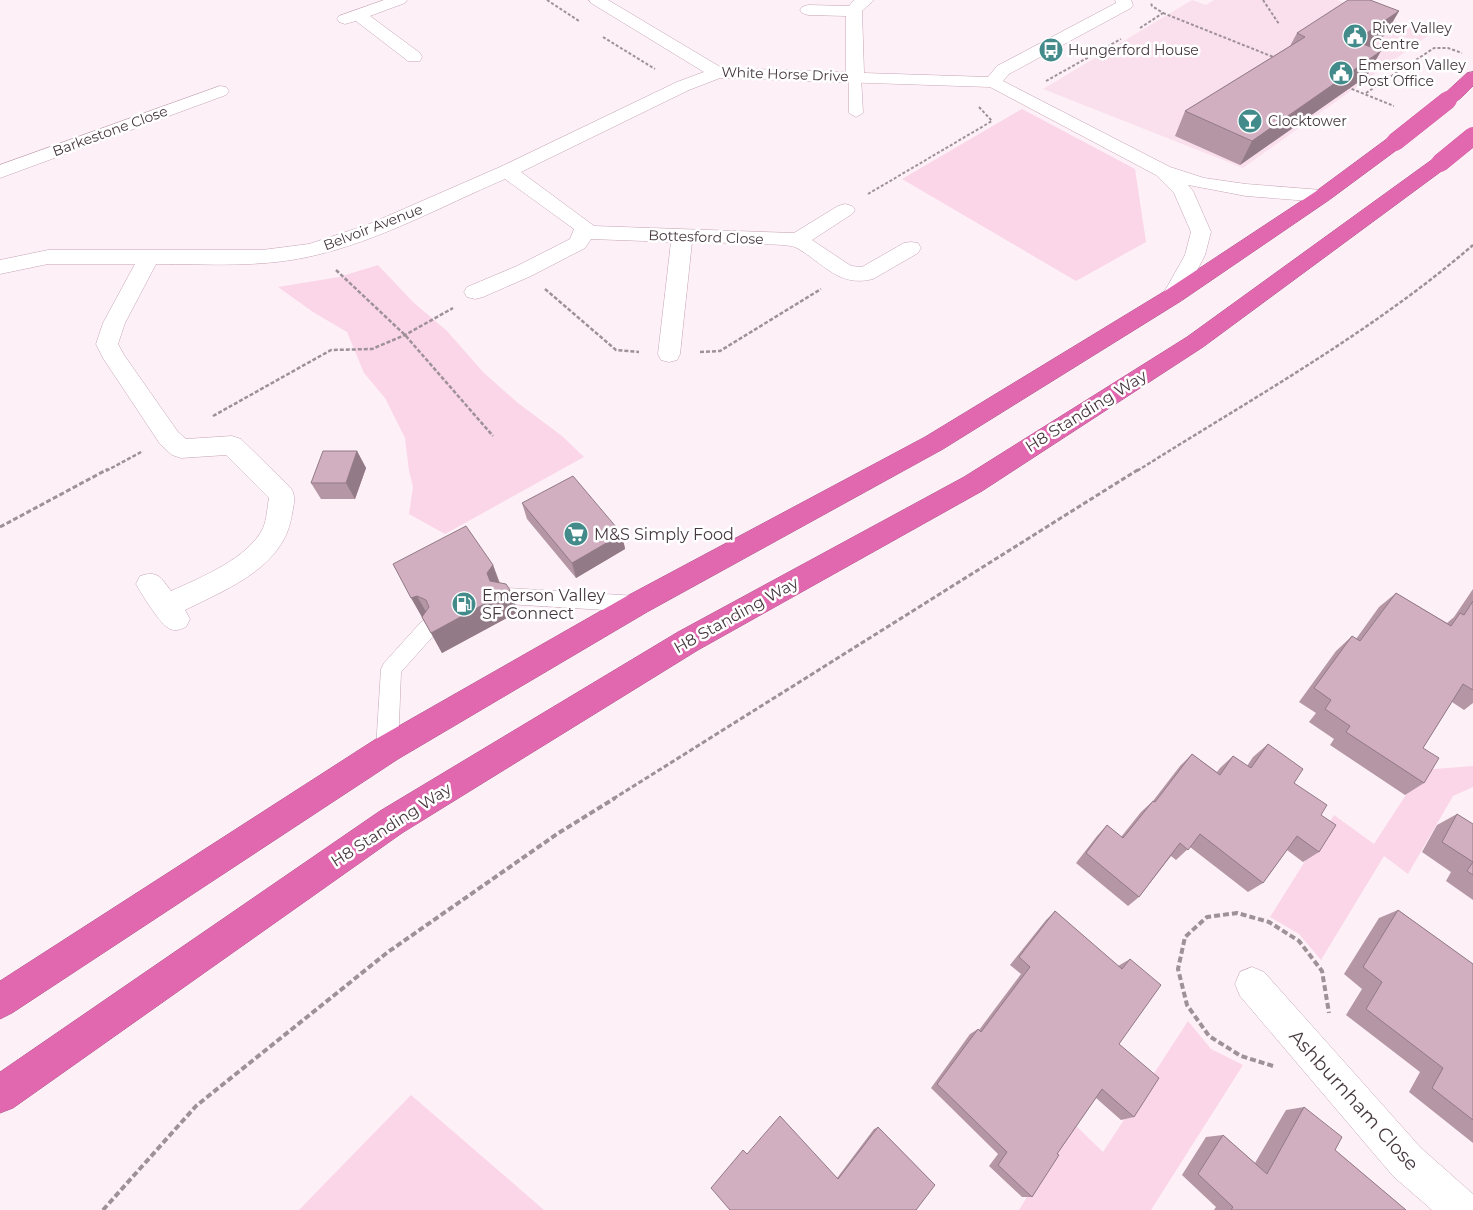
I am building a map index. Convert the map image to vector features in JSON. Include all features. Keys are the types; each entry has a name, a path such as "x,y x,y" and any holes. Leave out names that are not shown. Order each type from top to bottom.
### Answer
{"highway":[{"path":"0,1001 387,749 637,604 934,443 1173,296 1322,196 1395,142 1448,100 1473,77"},
{"name":"H8 Standing Way","path":"0,1096 44,1063 391,822 688,641 973,484 1195,342 1440,164 1473,136"}],"street":[{"path":"399,0 352,17 414,57"},
{"name":"White Horse Drive","path":"597,0 718,72 993,82"},
{"path":"1124,0 1125,5 1003,70 993,82 1163,171 1201,183 1237,189 1322,196"},
{"path":"808,10 860,6 855,77"},
{"name":"Belvoir Avenue","path":"0,267 48,258 150,256 262,258 310,250 374,229 507,171 683,86 718,72"},
{"name":"Barkestone Close","path":"0,172 220,90"},
{"path":"475,292 524,271 578,243 584,232 585,227 507,171"},
{"path":"1163,171 1183,191 1201,232 1195,255 1173,296"},
{"path":"845,210 798,240 846,273 866,274 910,248"},
{"name":"Bottesford Close","path":"584,232 798,240"},
{"path":"669,354 682,237"},
{"path":"150,256 114,323 107,344 114,358 169,438 181,449 232,445 282,495 276,529 263,550 238,569 172,613 150,584"},
{"name":"Ashburnham Close","path":"1252,984 1407,1162 1462,1210"}],"lane":[{"path":"855,77 856,113"},
{"path":"507,596 637,604"},
{"path":"387,749 391,669 428,628"}],"path":[{"path":"1263,0 1279,24"},
{"path":"1163,13 1283,61"},
{"path":"1365,94 1434,48 1448,48 1460,52"},
{"path":"1346,86 1399,108"},
{"path":"845,210 852,203 992,121 976,104"},
{"path":"103,1210 196,1106 388,952 557,834 1290,375 1401,303 1447,269 1473,245"},
{"path":"335,270 405,334 493,436"},
{"path":"0,527 218,414 331,350 372,349 405,334 461,304 475,292"}],"shaded area":[{"path":"1192,0 1206,5 1214,0 1337,0 1429,35 1243,168 1043,89"},
{"path":"1022,109 1135,169 1146,242 1076,281 902,179"},
{"path":"378,265 413,302 447,331 484,373 518,403 562,436 584,457 445,534 409,514 413,487 405,438 385,398 364,373 347,332 313,312 278,287 339,277"},
{"path":"1473,766 1473,787 1453,796 1408,874 1384,856 1321,960 1299,934 1270,917 1334,815 1374,844 1422,770"},
{"path":"1188,1021 1211,1049 1243,1065 1151,1210 1019,1210 1073,1123 1103,1152"},
{"path":"411,1095 544,1210 299,1210"}],"building":[{"path":"1348,0 1370,0 1399,11 1355,41 1381,51 1252,141 1185,111 1305,37 1297,33"},
{"path":"323,451 357,451 346,483 311,483"},
{"name":"M&S Simply Food","path":"573,476 622,534 572,563 522,503"},
{"name":"Emerson Valley SF Connect","path":"466,526 493,565 487,573 490,581 506,584 510,590 431,633 422,617 429,607 426,600 417,596 411,598 393,564"},
{"path":"1396,593 1451,626 1460,613 1464,615 1473,601 1473,690 1463,684 1423,748 1439,758 1424,783 1346,732 1350,726 1325,709 1331,700 1314,688 1352,636 1360,641"},
{"path":"1268,744 1303,769 1294,783 1327,805 1321,815 1336,825 1319,852 1297,836 1263,883 1200,834 1188,850 1180,843 1139,897 1086,853 1107,825 1123,838 1153,801 1155,802 1192,754 1220,775 1233,756 1251,768"},
{"path":"1457,814 1473,824 1473,862 1442,842"},
{"path":"1473,862 1473,875 1467,871"},
{"path":"1398,910 1473,964 1473,1120 1432,1088 1443,1068 1366,1009 1382,982 1363,967"},
{"path":"1055,911 1122,969 1130,959 1161,985 1119,1044 1159,1078 1134,1117 1102,1089 1057,1154 1059,1155 1032,1197 998,1165 1007,1152 937,1084 978,1029 981,1032 1030,967 1019,957"},
{"path":"1304,1107 1342,1137 1335,1150 1406,1210 1231,1210 1233,1207 1198,1174 1223,1135 1267,1174"},
{"path":"780,1116 838,1179 878,1127 935,1185 916,1210 730,1210 711,1188 743,1150 747,1154"}],"place":[{"name":"River Valley Centre","path":"1355,36"},
{"name":"Hungerford House","path":"1051,50"},
{"name":"Emerson Valley Post Office","path":"1341,73"},
{"name":"Clocktower","path":"1250,121"},
{"name":"M&S Simply Food","path":"576,534"},
{"name":"Emerson Valley SF Connect","path":"464,604"}]}
